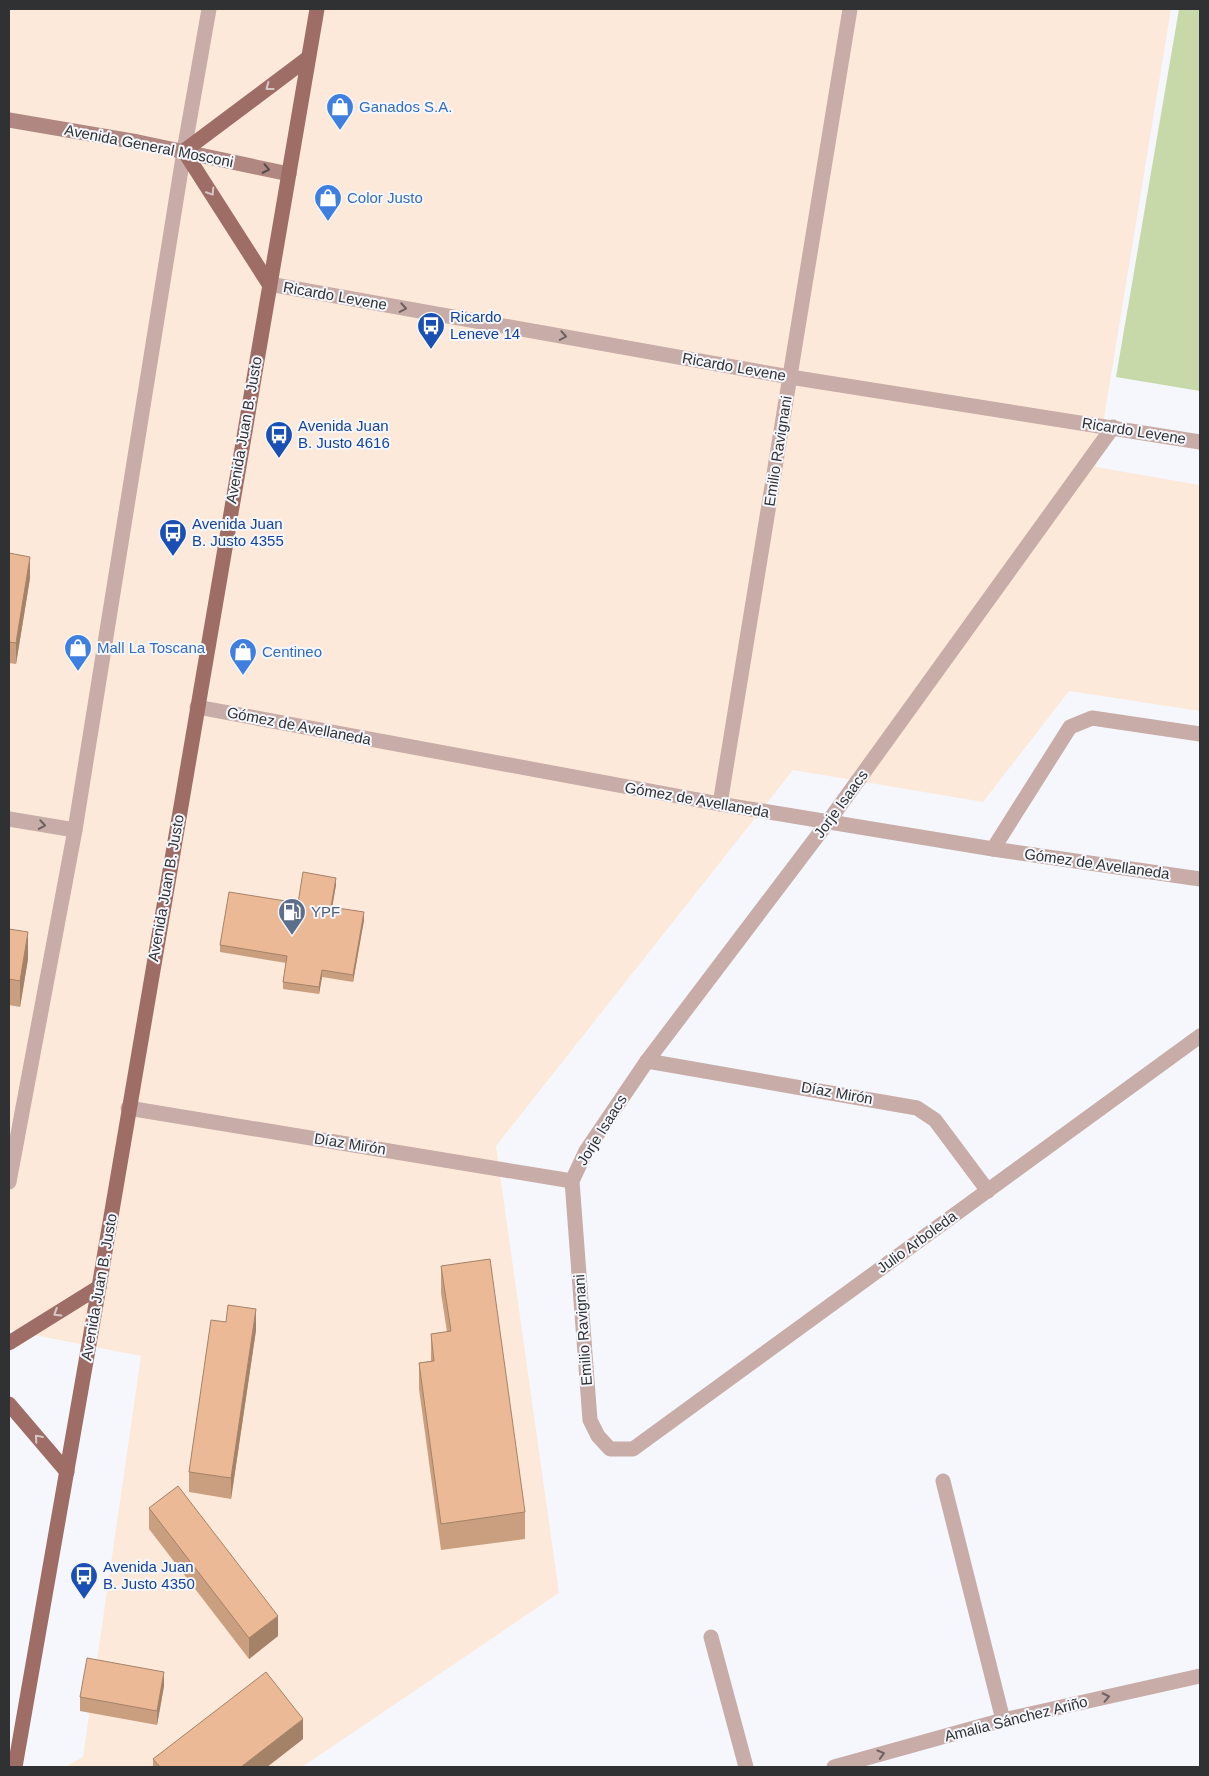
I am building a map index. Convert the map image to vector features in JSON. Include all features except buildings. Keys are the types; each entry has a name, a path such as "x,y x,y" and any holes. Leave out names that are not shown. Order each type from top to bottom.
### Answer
{"main road":[{"name":"Avenida Juan B. Justo","path":"15,1767 99,1287 128,1108 317,9"},
{"path":"269,284 184,152 308,58"},
{"name":"Avenida General Mosconi","path":"9,120 184,152 289,174"},
{"path":"9,1343 99,1287"},
{"path":"9,1404 67,1472"}],"street":[{"path":"9,1182 75,830 184,152 209,9"},
{"name":"Emilio Ravignani","path":"720,804 850,9"},
{"name":"Ricardo Levene","path":"269,284 790,377 1200,442"},
{"name":"Jorje Isaacs","path":"572,1181 586,1151 648,1061 828,822 1113,427"},
{"name":"Gómez de Avellaneda","path":"197,707 720,804 993,849 1200,879"},
{"path":"993,849 1070,727 1092,718 1200,734"},
{"path":"9,819 75,830"},
{"name":"Julio Arboleda","path":"634,1450 1200,1036"},
{"name":"Díaz Mirón","path":"648,1061 917,1108 935,1120 988,1191"},
{"name":"Díaz Mirón","path":"128,1108 572,1181"},
{"name":"Emilio Ravignani","path":"572,1181 590,1420 598,1436 610,1449 634,1450"},
{"path":"943,1481 1003,1720"},
{"path":"711,1637 746,1767"},
{"name":"Amalia Sánchez Ariño","path":"834,1767 1003,1720 1200,1676"}],"shaded area":[{"path":"9,9 1171,9 1096,467 1200,485 1200,711 1069,691 983,802 793,770 496,1146 559,1593 302,1767 65,1767 83,1757 141,1356 9,1330"}],"green space":[{"path":"1179,9 1200,9 1200,391 1116,377"}],"place":[{"name":"Ganados S.A.","path":"340,131"},
{"name":"Color Justo","path":"328,222"},
{"name":"Ricardo Leneve 14","path":"431,350"},
{"name":"Avenida Juan B. Justo 4616","path":"279,459"},
{"name":"Avenida Juan B. Justo 4355","path":"173,557"},
{"name":"Mall La Toscana","path":"78,672"},
{"name":"Centineo","path":"243,676"},
{"name":"YPF","path":"292,936"},
{"name":"Avenida Juan B. Justo 4350","path":"84,1600"}]}
